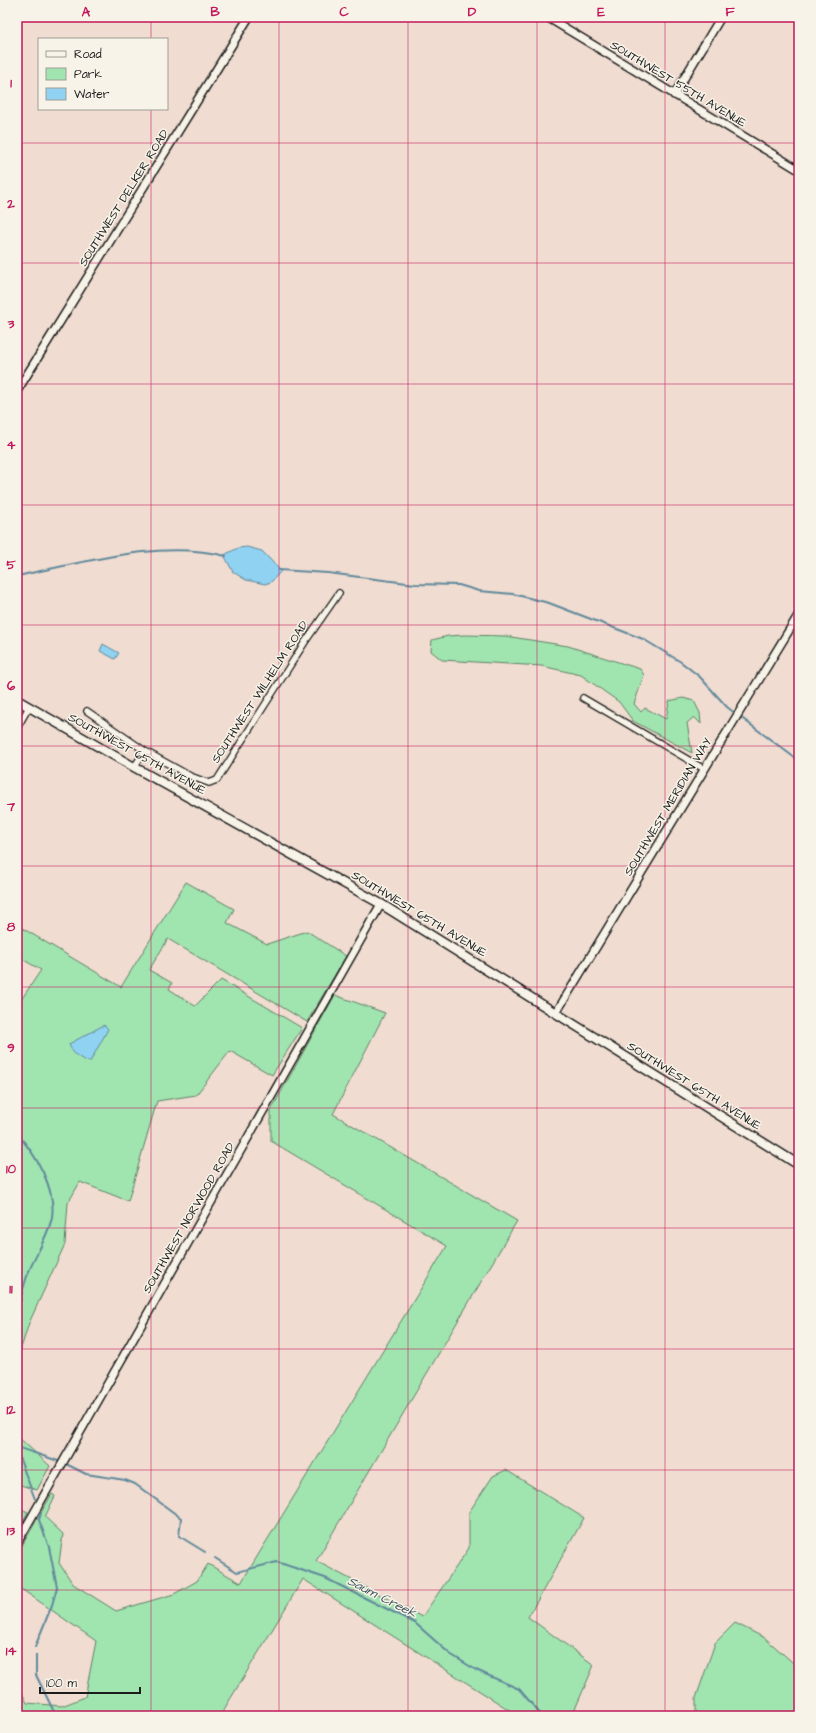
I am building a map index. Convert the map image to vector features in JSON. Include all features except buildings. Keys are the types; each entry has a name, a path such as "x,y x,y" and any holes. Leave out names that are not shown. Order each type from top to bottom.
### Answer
{"main road":[{"name":"SOUTHWEST 65TH AVENUE","path":"17,700 134,767 381,904 799,1165"}],"street":[{"name":"SOUTHWEST DELKER ROAD","path":"17,391 249,17"},
{"name":"SOUTHWEST 55TH AVENUE","path":"547,17 799,170"},
{"path":"674,95 721,17"},
{"name":"SOUTHWEST WILHELM ROAD","path":"145,751 201,781 209,783 217,780 309,636 339,593"},
{"name":"SOUTHWEST MERIDIAN WAY","path":"556,1013 799,614"},
{"path":"583,698 704,769"},
{"path":"17,728 29,707"},
{"path":"86,711 145,751 134,767"},
{"name":"SOUTHWEST NORWOOD ROAD","path":"17,1543 381,904"}],"green space":[{"path":"448,636 505,636 568,646 640,669 644,675 634,704 641,712 645,708 666,719 669,701 683,698 694,701 700,713 701,724 694,717 687,723 692,753 633,721 619,702 581,675 542,666 442,660 431,651 432,640"},
{"path":"186,882 234,909 227,923 267,944 307,931 346,956 307,1022 168,939 149,970 172,983 169,989 195,1006 221,980 302,1028 272,1075 230,1051 196,1095 157,1101 128,1201 80,1182 68,1203 65,1244 29,1323 17,1361 17,1006 41,970 17,956 17,925 121,987"},
{"path":"335,995 385,1013 333,1114 517,1221 316,1561 422,1617 469,1548 469,1512 493,1476 506,1470 584,1518 528,1617 594,1665 572,1716 512,1716 511,1711 303,1579 220,1716 17,1716 17,1683 27,1703 62,1706 85,1697 96,1641 17,1586 17,1554 52,1494 55,1496 45,1517 63,1534 59,1563 73,1584 116,1611 174,1594 197,1581 208,1564 241,1583 447,1246 271,1141 271,1110"},
{"path":"17,1436 50,1466 37,1490 17,1484"},
{"path":"17,1507 28,1512 17,1532"},
{"path":"735,1623 765,1638 799,1668 799,1716 696,1716 696,1698 715,1643"}],"water":[{"path":"247,547 262,551 281,571 271,582 265,584 246,580 233,572 224,555 238,548"},
{"path":"103,644 119,653 115,659 100,651"},
{"path":"104,1025 108,1029 90,1062 80,1058 70,1048 69,1044"}],"waterway":[{"path":"17,576 95,559 148,551 201,551 226,556"},
{"path":"279,570 328,573 415,584 459,585 479,591 513,594 549,603 643,639 681,662 700,677 727,707 736,714"},
{"path":"739,716 799,761"},
{"name":"Saum Creek","path":"17,1134 31,1151 43,1172 51,1195 52,1206 51,1223 27,1277 17,1316"},
{"name":"Saum Creek","path":"17,1447 61,1462"},
{"path":"17,1452 35,1499"},
{"name":"Saum Creek","path":"68,1465 86,1474 125,1480 135,1484 181,1518 179,1536 205,1552"},
{"path":"35,1647 52,1605 57,1587 49,1547 39,1520 41,1513"},
{"name":"Saum Creek","path":"215,1558 237,1572 277,1562 325,1578 415,1623 450,1654 476,1670 519,1689 542,1716"},
{"path":"36,1655 36,1675 56,1716"}]}
